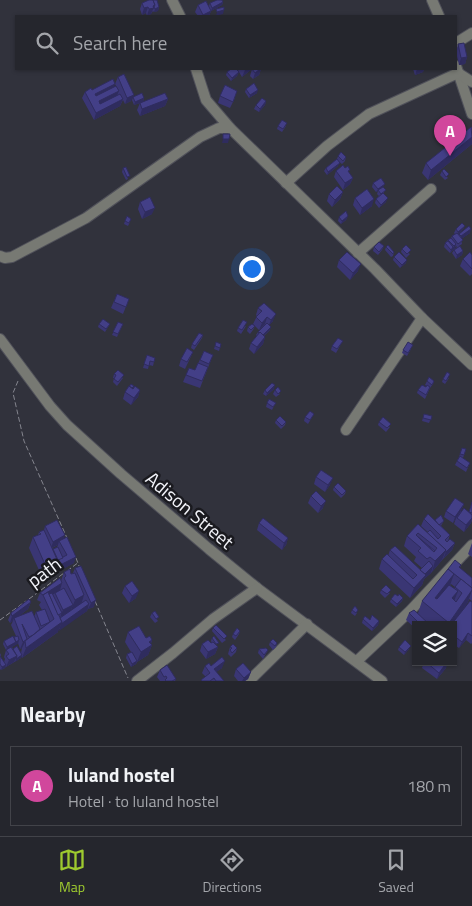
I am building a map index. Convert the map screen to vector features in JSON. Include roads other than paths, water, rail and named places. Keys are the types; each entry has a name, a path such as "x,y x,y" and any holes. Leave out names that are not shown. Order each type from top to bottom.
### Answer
{"street":[{"path":"172,0 180,15"},
{"path":"432,0 439,15"},
{"path":"457,42 472,33"},
{"path":"196,70 206,100 230,128 472,365"},
{"path":"286,183 327,146 369,114 457,70"},
{"path":"457,70 472,82"},
{"path":"457,70 472,114"},
{"path":"0,256 5,258 12,256 86,218 200,137 219,128 230,128"},
{"path":"358,253 431,189"},
{"path":"346,430 422,318"},
{"name":"Adison Street","path":"0,340 36,390 67,425 154,503 257,588 382,681"},
{"path":"357,661 410,611 472,545"},
{"path":"137,681 173,653 212,618 257,588"},
{"path":"249,681 307,624"}],"place":[{"name":"luland hostel","path":"450,156"}]}
